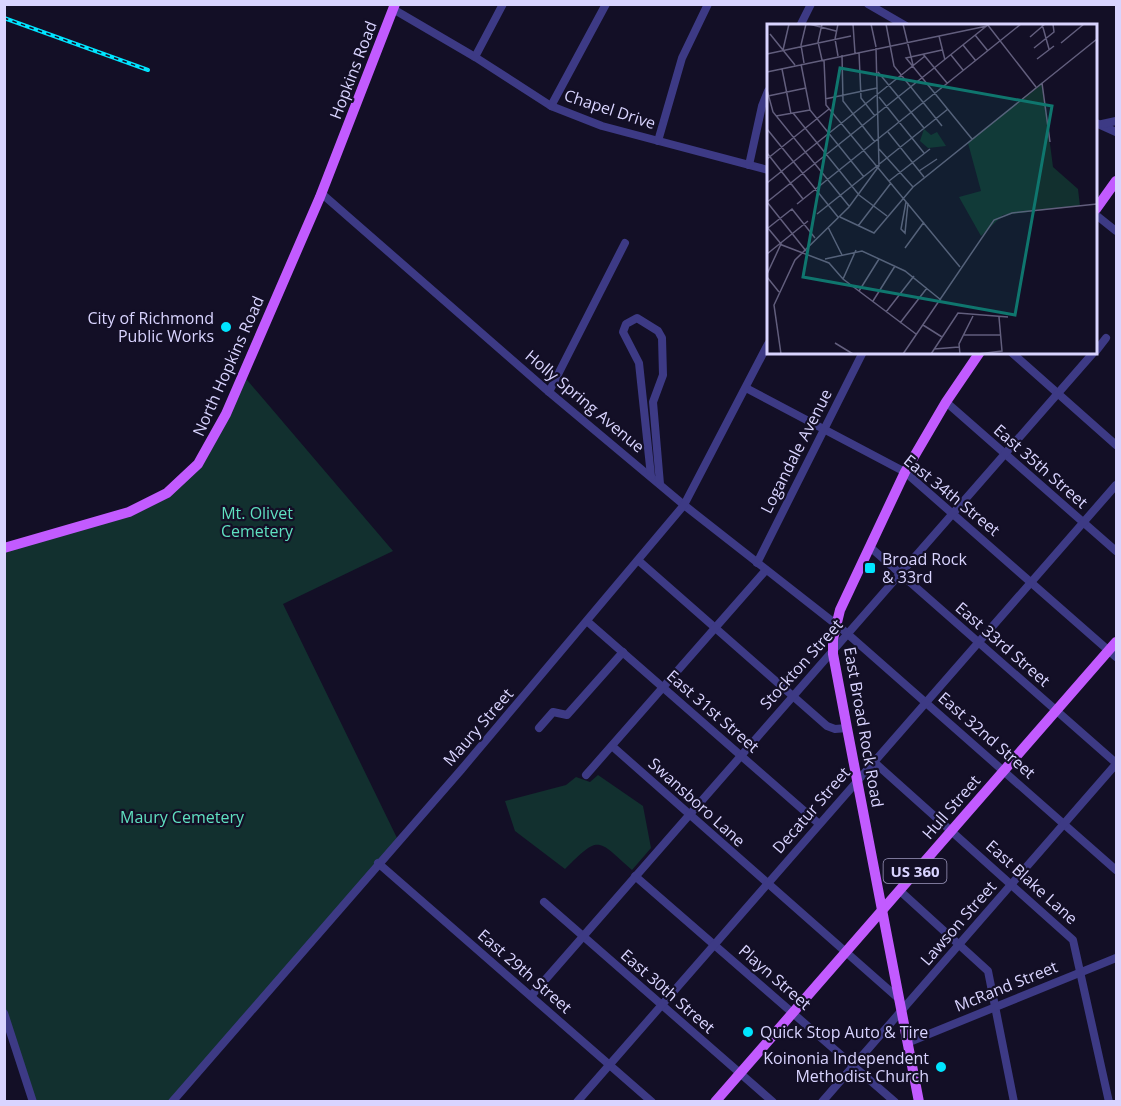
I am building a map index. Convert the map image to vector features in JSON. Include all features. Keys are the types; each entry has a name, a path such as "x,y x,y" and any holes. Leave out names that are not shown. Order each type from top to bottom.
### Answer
{"main road":[{"name":"Hopkins Road","path":"339,147 394,7"},
{"name":"North Hopkins Road","path":"4,548 129,512 166,493 195,468 211,445 226,414 339,147"},
{"path":"1097,206 1116,181"},
{"name":"East Broad Rock Road","path":"919,1101 833,654 836,624 905,472 946,402 979,354"},
{"name":"Hull Street","path":"715,1101 1056,710 1114,650"}],"street":[{"path":"476,57 503,4"},
{"path":"551,106 606,4"},
{"path":"658,141 682,58 708,4"},
{"path":"801,24 811,4"},
{"path":"868,4 903,24"},
{"name":"Chapel Drive","path":"394,7 551,106 602,126 767,170"},
{"path":"749,165 767,94"},
{"path":"1099,124 1116,121"},
{"path":"1099,124 1116,132"},
{"name":"Holly Spring Avenue","path":"321,193 549,392 684,504 836,624"},
{"path":"1097,217 1116,231"},
{"path":"549,392 625,243"},
{"path":"651,476 639,363 623,332 626,324 637,318 658,331 662,338 663,375 653,402 660,484"},
{"name":"Stockton Street","path":"1097,349 1106,338"},
{"name":"Maury Street","path":"172,1101 588,622 684,504 767,346"},
{"name":"Logandale Avenue","path":"757,563 862,354"},
{"path":"1013,354 1116,445"},
{"name":"Stockton Street","path":"531,996 740,755 833,654 900,574 1093,354"},
{"name":"East 34th Street","path":"746,388 905,472 1114,650"},
{"name":"East 35th Street","path":"946,402 1116,551"},
{"name":"Decatur Street","path":"577,1101 1116,484"},
{"name":"East 33rd Street","path":"870,547 1116,764"},
{"path":"639,561 827,726 835,729 847,728"},
{"path":"586,775 766,570"},
{"name":"East 31st Street","path":"588,622 818,823"},
{"name":"East 32nd Street","path":"836,624 1116,870"},
{"path":"539,728 553,712 567,715 623,652"},
{"name":"Swansboro Lane","path":"612,746 898,998"},
{"name":"East Blake Lane","path":"874,762 1073,940 1082,972 1109,1101"},
{"name":"Lawson Street","path":"822,1101 1116,764"},
{"name":"East 29th Street","path":"378,864 652,1101"},
{"name":"Playn Street","path":"635,876 895,1101"},
{"path":"899,890 988,971 1014,1101"},
{"name":"East 30th Street","path":"544,902 773,1101"},
{"name":"McRand Street","path":"907,1042 1116,958"},
{"path":"4,1013 33,1101"}],"green space":[{"name":"Maury Cemetery","path":"242,374 393,551 283,604 398,840 170,1101 32,1101 5,1014 4,551 152,500 195,466"},
{"path":"598,775 643,806 651,848 632,870 612,852 598,845 585,850 565,869 515,831 505,801 566,785 576,777 590,782"}],"railway":[{"path":"4,18 148,70"}],"place":[{"name":"City of Richmond Public Works","path":"226,327"},
{"name":"Broad Rock & 33rd","path":"870,568"},
{"name":"Quick Stop Auto & Tire","path":"748,1032"},
{"name":"Koinonia Independent Methodist Church","path":"941,1067"}],"park label":[{"name":"Mt. Olivet Cemetery","path":"257,522"}]}
